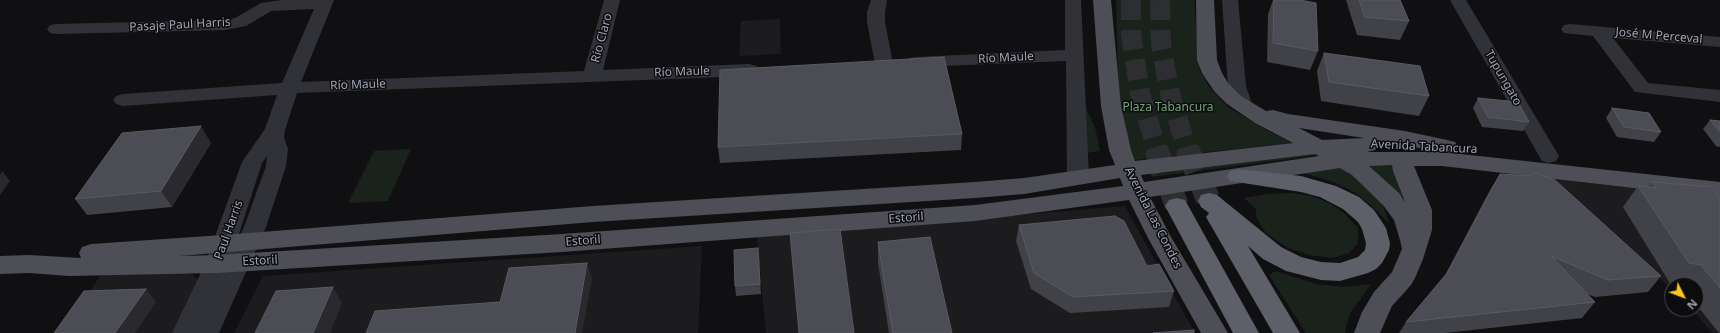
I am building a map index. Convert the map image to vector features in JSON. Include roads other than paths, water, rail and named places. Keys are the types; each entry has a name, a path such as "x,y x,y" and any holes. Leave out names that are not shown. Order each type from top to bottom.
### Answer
{"highway":[{"path":"1238,176 1287,181 1316,187 1340,196 1360,210 1374,228 1378,243 1373,257 1367,263 1359,267 1340,272 1321,271 1295,265 1272,253 1208,200 1287,333"},
{"path":"1177,206 1246,333"}],"main road":[{"name":"Avenida Las Condes","path":"1102,0 1111,106 1120,150 1132,180 1160,238 1215,333"},
{"path":"1205,0 1209,66 1221,87 1242,104 1282,129 1344,160 1371,180 1391,199 1405,219 1410,230 1414,249"},
{"path":"1242,104 1269,115 1287,120 1405,138 1447,147"},
{"name":"Avenida Tabancura","path":"1132,180 1316,147 1404,144 1549,156 1720,176"},
{"name":"Avenida Tabancura","path":"1132,180 1238,176 1293,166 1344,160 1401,158 1468,161 1720,190"},
{"path":"1367,333 1375,312 1408,268 1420,230 1420,210 1404,171 1401,158"},
{"name":"Estoril","path":"0,265 28,264 69,267 232,253 593,214 968,191 1024,186 1078,177 1132,180"},
{"name":"Estoril","path":"232,253 562,243 975,213 1132,180"}],"street":[{"name":"Río Claro","path":"592,76 612,0"},
{"name":"Río Maule","path":"879,0 876,12 877,64 1075,55"},
{"path":"1073,0 1078,177"},
{"path":"1230,0 1237,86 1242,104"},
{"name":"Tupungato","path":"1458,0 1549,156"},
{"name":"Pasaje Paul Harris","path":"56,30 225,25 240,22 267,7 326,2"},
{"name":"Paul Harris","path":"185,333 232,253 276,166 278,149 274,137 275,130 289,88 326,2"},
{"name":"José M Perceval","path":"1570,29 1720,42"},
{"name":"José M Perceval","path":"1598,31 1642,88 1720,96"},
{"name":"Río Maule","path":"289,88 766,69"},
{"path":"123,100 289,88"},
{"name":"Paul Harris","path":"206,333 232,253"}],"tunnel":[{"path":"1131,0 1131,34 1140,93 1157,150"},
{"path":"1160,0 1161,45 1170,94 1187,150"},
{"path":"1156,149 1177,206"},
{"path":"1187,149 1208,199"}],"park label":[{"name":"Plaza Tabancura","path":"1168,108"}]}
